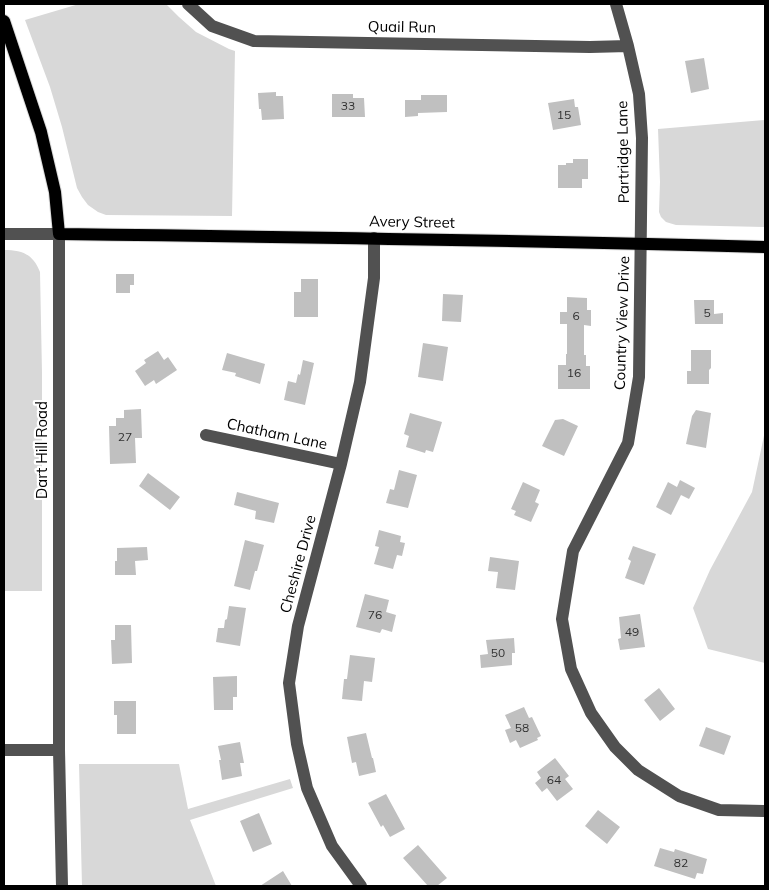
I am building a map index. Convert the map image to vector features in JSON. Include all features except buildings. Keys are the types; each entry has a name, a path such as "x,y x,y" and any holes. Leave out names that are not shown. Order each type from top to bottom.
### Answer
{"main road":[{"name":"Dart Hill Road","path":"4,21 41,132 55,192 59,234"},
{"name":"Avery Street","path":"59,234 374,238 765,247"}],"street":[{"name":"Quail Run","path":"188,4 212,26 254,41 590,47 628,46"},
{"name":"Partridge Lane","path":"616,4 639,94 642,138 640,243"},
{"path":"4,234 59,234"},
{"name":"Dart Hill Road","path":"59,234 59,750 62,886"},
{"name":"Cheshire Drive","path":"361,886 332,846 307,788 297,744 289,683 298,626 341,464 360,382 374,278 374,238"},
{"name":"Country View Drive","path":"640,243 639,378 628,443 573,551 562,619 571,669 591,712 615,747 638,770 679,796 719,810 765,811"},
{"name":"Chatham Lane","path":"206,436 341,464"},
{"path":"4,750 59,750"}],"shaded area":[{"path":"79,4 166,4 196,32 235,51 232,216 106,215 88,205 82,197 77,188 50,87 25,20"},
{"path":"765,120 765,227 676,225 666,222 661,217 659,212 658,129"},
{"path":"4,250 26,254 34,261 40,272 42,591 4,591"},
{"path":"765,431 765,663 708,649 693,608 710,570 752,492"},
{"path":"79,764 179,764 188,809 290,779 293,788 190,820 216,886 82,886"}]}
